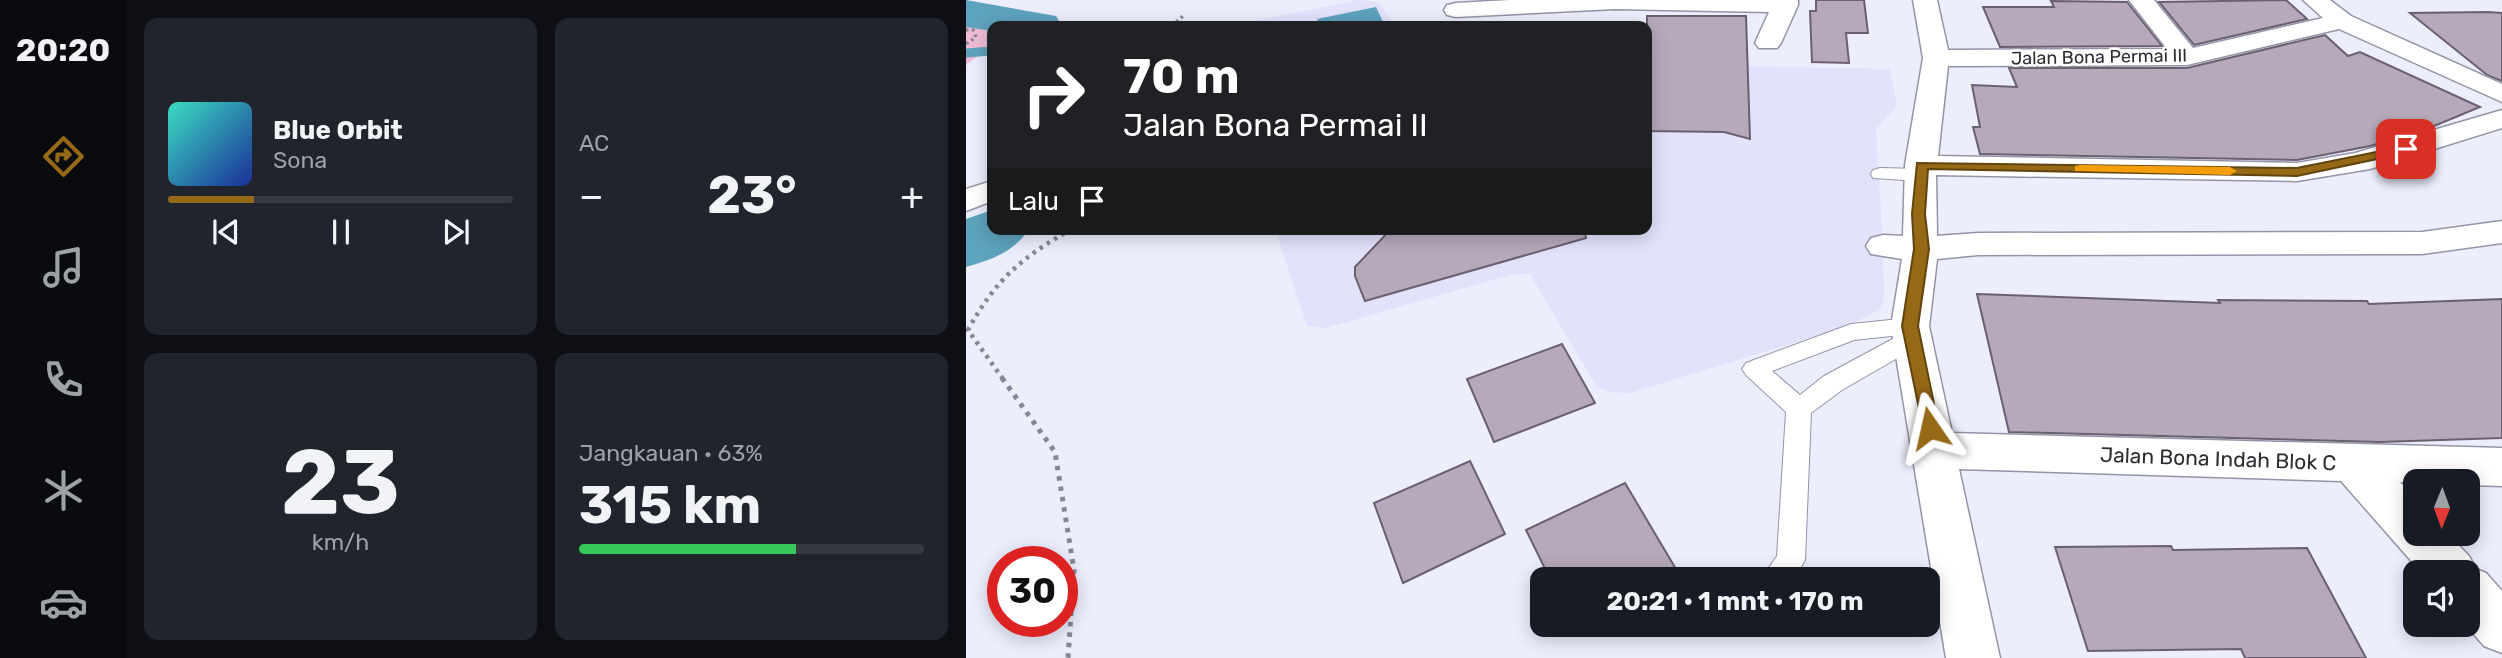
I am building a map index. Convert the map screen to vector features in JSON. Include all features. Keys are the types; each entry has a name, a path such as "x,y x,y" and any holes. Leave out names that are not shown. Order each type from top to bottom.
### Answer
{"street":[{"path":"1925,0 1936,58 1921,170 1921,249 1911,332 1973,658"},
{"path":"2141,0 2187,57"},
{"path":"2315,0 2342,22 2502,94"},
{"path":"1456,9 1615,2 1786,3 1768,43"},
{"path":"2369,8 2378,15 2502,73"},
{"name":"Jalan Bona Permai III","path":"1936,58 2187,57 2342,22"},
{"path":"1921,170 2297,172 2359,162 2502,119"},
{"path":"1883,246 1921,249 1978,244 2422,243 2502,232"},
{"name":"Jalan Bona Indah Blok C","path":"1934,450 2502,467"},
{"path":"2354,464 2403,519"},
{"path":"2428,546 2441,560"},
{"path":"2480,603 2502,628"}],"lane":[{"path":"1880,174 1921,170"},
{"path":"1799,409 1755,369 1851,332 1911,332"},
{"path":"1786,567 1791,561 1799,409 1833,383 1911,332"}],"path":[{"path":"1177,21 1184,15"},
{"path":"966,30 973,30 976,37 966,44"},
{"path":"1061,235 1023,256 990,288 968,330 1055,452 1074,570 1068,658"}],"shaded area":[{"path":"1358,0 1379,2 1391,21 1254,21"},
{"path":"966,20 987,24 987,49 966,65"},
{"path":"1652,64 1890,69 1897,106 1876,129 1884,300 1879,310 1848,326 1630,393 1608,392 1597,387 1530,274 1514,274 1326,328 1307,326 1277,235 1652,235"}],"water":[{"path":"1376,7 1383,21 1318,21 1317,19"}],"building":[{"path":"1816,0 1864,0 1868,33 1846,33 1849,63 1812,62 1810,11 1816,11"},
{"path":"2286,0 2307,19 2194,45 2159,2"},
{"path":"2051,1 2127,2 2162,46 2000,47 1983,7 2054,7"},
{"path":"2410,13 2502,13 2502,81 2487,75"},
{"path":"1647,16 1746,16 1750,139 1724,132 1652,131 1652,21 1647,21"},
{"path":"2325,35 2348,56 2360,52 2480,107 2422,131 2370,146 2297,160 1980,154 1973,127 1980,127 1972,85 2017,87 2009,68 2187,68"},
{"path":"1385,235 1585,235 1586,238 1365,301 1355,276 1355,267"},
{"path":"1977,294 2220,303 2218,300 2367,301 2369,304 2502,299 2502,438 2380,442 2009,432"},
{"path":"1562,344 1595,403 1494,442 1467,379"},
{"path":"1470,461 1505,534 1403,583 1374,503"},
{"path":"1625,483 1675,567 1544,567 1526,530"},
{"path":"2171,546 2173,550 2307,548 2366,658 2245,658 2241,649 2088,651 2055,547"}],"waterway":[{"path":"966,13 1011,21"},
{"path":"966,53 987,51"},
{"path":"966,246 987,234"}],"slow traffic":[{"path":"2080,169 2230,171"}],"route":[{"path":"1930,428 1910,326 1921,249 1921,165 2297,172 2359,162 2406,149"}]}
